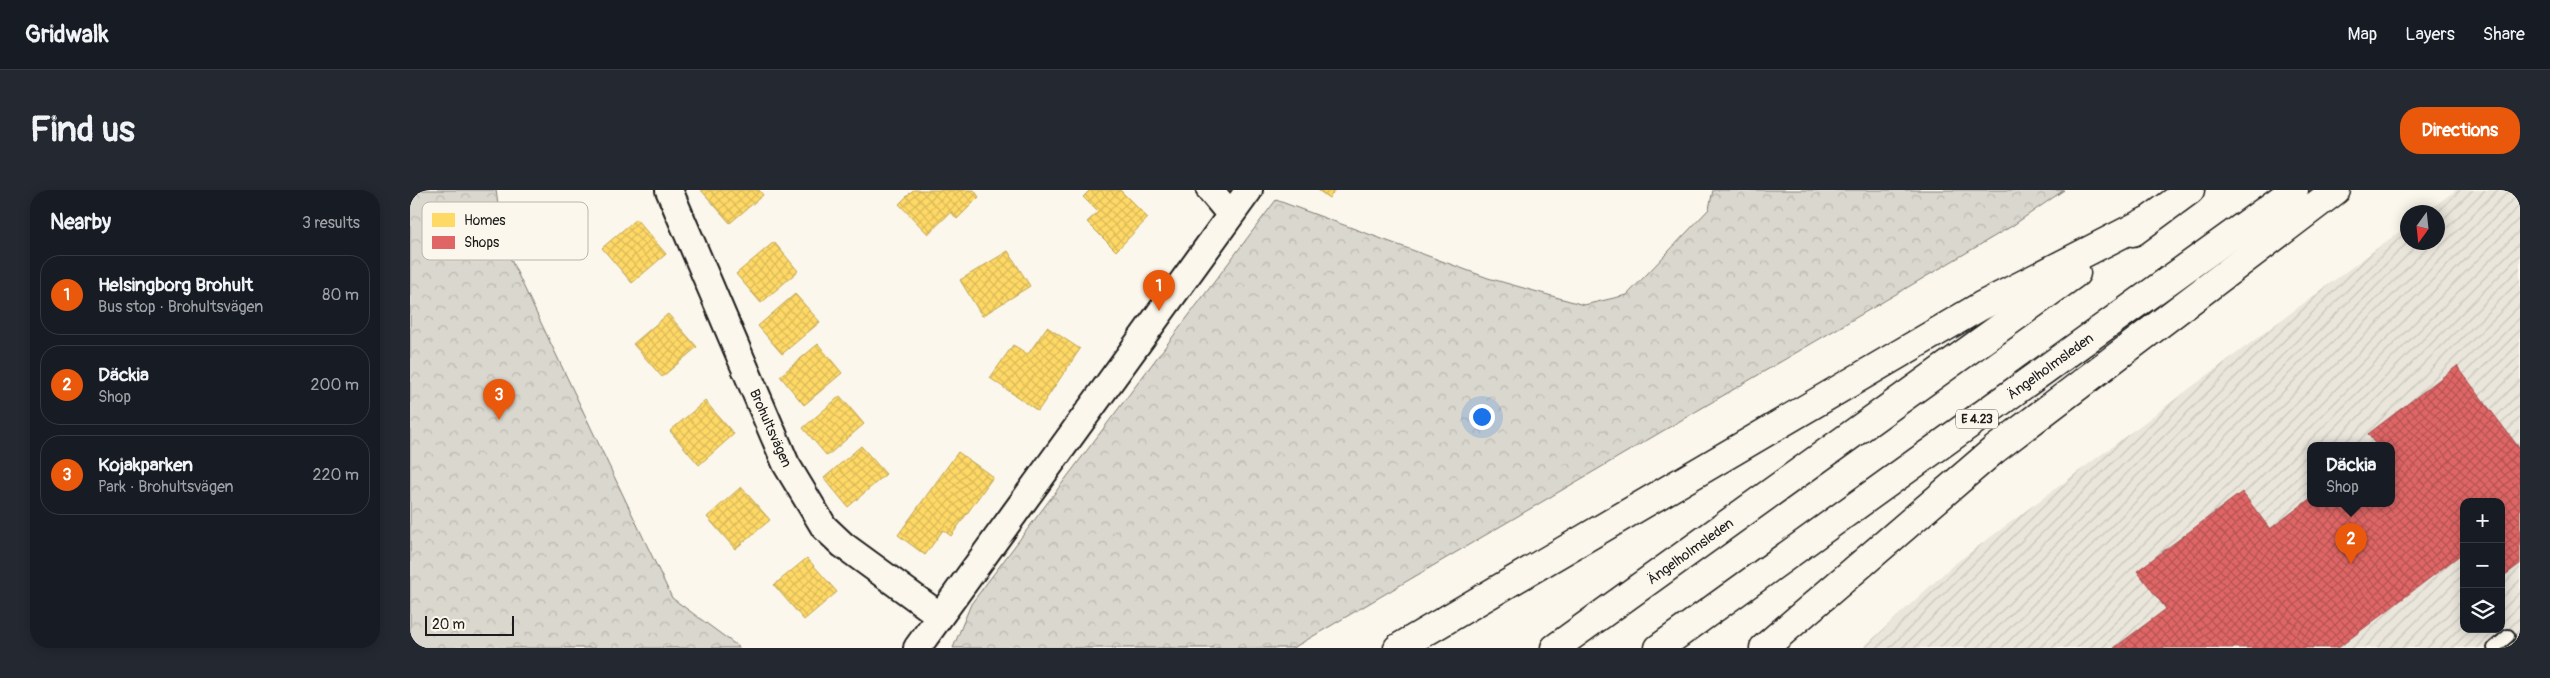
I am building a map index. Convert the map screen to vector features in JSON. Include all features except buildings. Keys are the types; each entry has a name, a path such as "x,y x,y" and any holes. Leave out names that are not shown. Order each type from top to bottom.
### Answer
{"highway":[{"name":"Ängelholmsleden","path":"1555,648 2190,190"},
{"name":"Ängelholmsleden","path":"1659,648 2294,190"},
{"path":"1764,648 1994,450 2336,190"},
{"path":"1398,648 1981,306 2147,221"}],"street":[{"name":"Brohultsvägen","path":"669,190 786,464 808,504 824,527 930,635 1249,190"},
{"path":"1210,190 1230,214"}],"lane":[{"path":"2494,648 2508,636"}],"shaded area":[{"path":"2456,190 2520,190 2520,648 1863,648 1952,566 2400,231 2400,250 2445,250 2445,205 2436,205"}],"green space":[{"path":"410,190 496,190 498,202 422,202 422,260 511,260 672,598 740,648 410,648"},
{"path":"1713,190 2064,190 2012,226 1293,648 953,648 971,604 1276,200 1488,278 1584,305 1627,295 1709,209"}],"place":[{"name":"Helsingborg Brohult","path":"1159,311"},
{"name":"Kojakparken","path":"499,420"},
{"name":"Däckia","path":"2351,564"}]}
